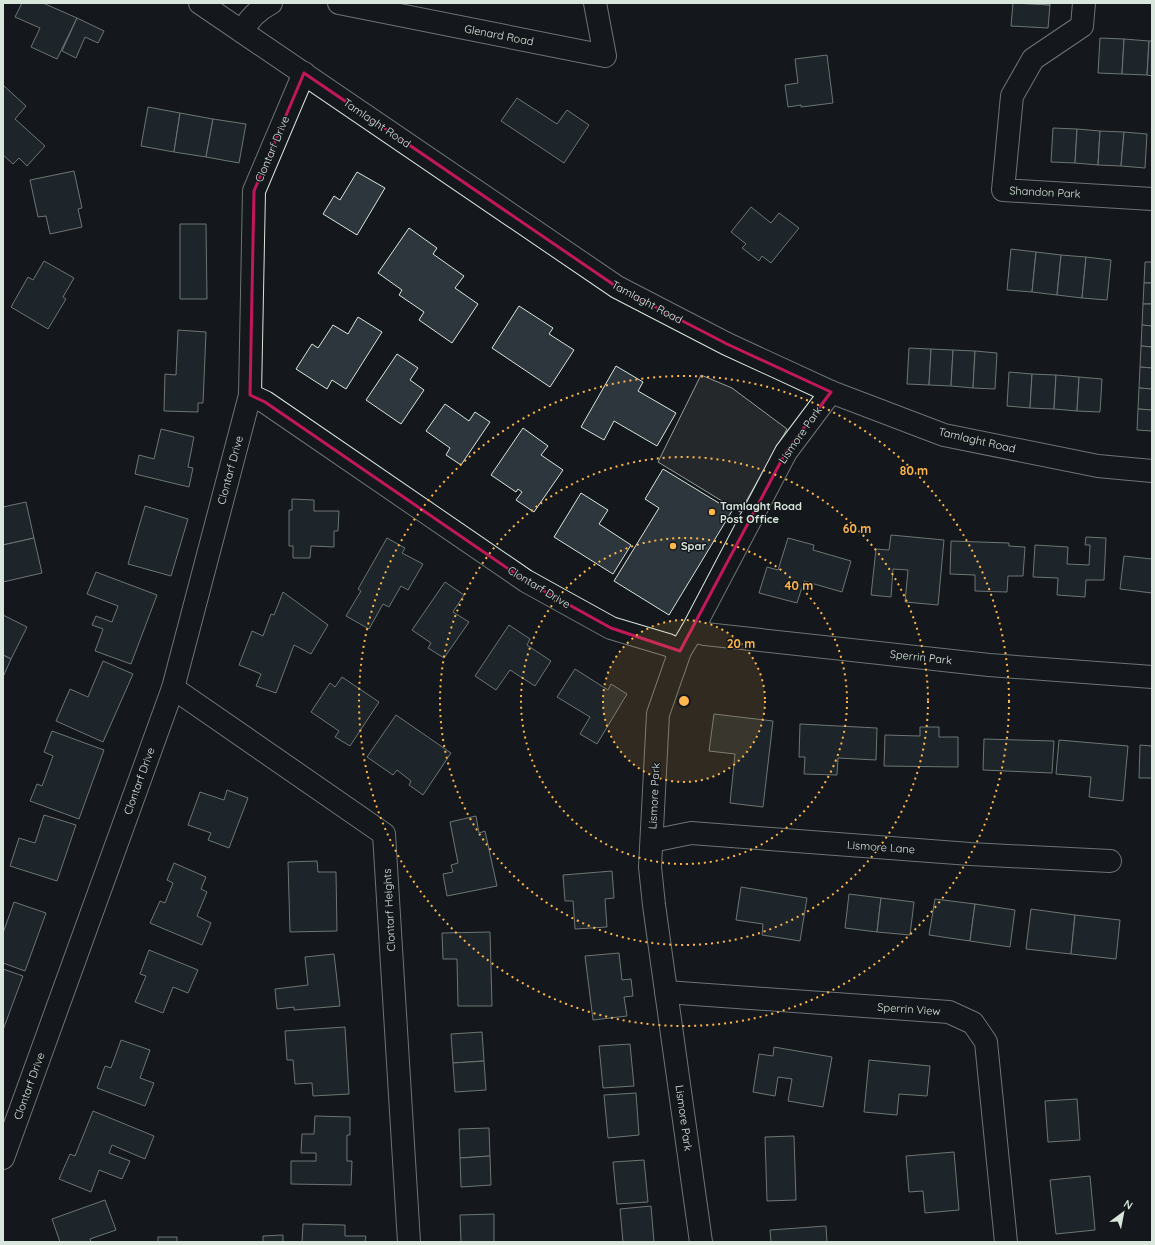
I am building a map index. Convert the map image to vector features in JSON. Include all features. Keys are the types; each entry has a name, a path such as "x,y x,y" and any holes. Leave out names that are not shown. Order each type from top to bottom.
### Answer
{"street":[{"name":"Tamlaght Road","path":"200,3 617,287 727,344 832,392 944,434 1098,466 1152,471"},
{"path":"243,32 247,22 261,8 270,3"},
{"name":"Glenard Road","path":"340,3 605,56 595,3"},
{"name":"Shandon Park","path":"1084,3 1082,26 1033,58 1012,96 1003,190 1152,199"},
{"name":"Clontarf Drive","path":"3,1158 173,688 250,395 254,191 304,73"},
{"name":"Lismore Park","path":"700,1242 650,867 658,714 680,651 786,452 832,392"},
{"name":"Clontarf Drive","path":"250,395 264,402 296,423 526,580 611,628 668,645 680,651"},
{"name":"Sperrin Park","path":"692,631 989,664 1152,677"},
{"name":"Clontarf Heights","path":"173,688 384,834 409,1242"},
{"name":"Lismore Lane","path":"652,841 691,833 970,854 1110,861"},
{"name":"Sperrin View","path":"666,992 948,1012 972,1023 986,1042 1006,1242"}],"highlighted area":[{"path":"304,73 617,287 727,344 831,392 786,452 680,651 611,628 526,581 265,402 250,395 254,191"}],"shaded area":[{"path":"701,375 732,388 787,429 740,512 658,462"}],"building":[{"path":"22,3 43,3 77,18 57,59 31,47 40,28 15,17"},
{"path":"1013,3 1050,5 1048,28 1011,26"},
{"path":"1024,3 1050,3 1050,5"},
{"path":"77,18 104,31 98,43 85,37 76,58 62,51"},
{"path":"1100,38 1124,39 1122,74 1098,73"},
{"path":"1124,39 1149,41 1147,75 1122,74"},
{"path":"1149,41 1152,41 1152,76 1147,75"},
{"path":"827,55 833,103 788,107 785,85 798,83 795,59"},
{"path":"3,85 26,106 15,119 45,146 27,166 19,158 13,164 3,155"},
{"path":"517,98 557,124 567,110 589,125 564,163 501,121"},
{"path":"148,107 180,113 174,152 141,146"},
{"path":"180,113 213,119 206,157 174,152"},
{"path":"213,119 246,124 239,163 206,157"},
{"path":"1053,128 1077,129 1075,163 1051,162"},
{"path":"1077,129 1100,131 1098,165 1075,163"},
{"path":"1100,131 1124,132 1121,166 1098,165"},
{"path":"1124,132 1147,134 1145,168 1121,166"},
{"path":"74,171 82,208 78,209 82,227 50,234 46,216 38,217 30,180"},
{"path":"357,172 385,188 357,235 323,214 334,196 340,200"},
{"path":"751,207 771,223 779,213 799,228 771,263 762,256 759,261 742,248 746,244 731,232"},
{"path":"180,224 206,224 207,299 180,299"},
{"path":"409,228 437,248 433,254 464,276 455,288 478,304 452,343 419,320 424,312 399,295 402,290 378,273"},
{"path":"1011,249 1036,252 1032,292 1007,290"},
{"path":"1036,252 1061,255 1057,295 1032,292"},
{"path":"1061,255 1086,257 1082,298 1057,295"},
{"path":"1086,257 1111,260 1107,300 1082,298"},
{"path":"44,261 74,278 63,297 66,299 48,329 11,307 28,277 33,280"},
{"path":"1145,262 1152,262 1152,283 1144,283"},
{"path":"1144,283 1152,283 1152,304 1143,304"},
{"path":"1143,304 1152,304 1152,326 1142,325"},
{"path":"519,306 553,328 549,334 574,350 550,387 492,348"},
{"path":"358,317 382,332 346,389 332,380 327,389 296,369 312,344 318,348 333,325 348,334"},
{"path":"1142,325 1152,326 1152,347 1141,346"},
{"path":"178,330 206,332 203,403 198,403 198,412 164,411 165,374 176,375"},
{"path":"1141,346 1152,347 1152,368 1140,367"},
{"path":"909,348 931,349 929,385 907,384"},
{"path":"931,349 953,350 951,386 929,385"},
{"path":"953,350 975,351 973,388 951,386"},
{"path":"975,351 997,353 995,389 973,388"},
{"path":"397,354 418,368 410,380 424,390 401,424 366,400"},
{"path":"616,366 643,382 638,391 676,413 657,446 614,421 604,440 581,427"},
{"path":"1140,367 1152,368 1152,389 1139,388"},
{"path":"1009,372 1032,374 1030,408 1007,406"},
{"path":"1032,374 1056,375 1054,409 1030,408"},
{"path":"1056,375 1079,377 1077,411 1054,409"},
{"path":"1079,377 1102,379 1100,412 1077,411"},
{"path":"1139,388 1152,389 1152,410 1138,409"},
{"path":"445,404 469,421 475,412 490,422 461,465 446,455 450,448 426,431"},
{"path":"1138,409 1152,410 1152,431 1137,430"},
{"path":"523,428 548,446 541,455 563,470 534,512 516,500 522,492 518,489 516,492 491,475"},
{"path":"161,429 194,437 188,467 193,468 189,487 135,474 139,455 154,459"},
{"name":"Spar","path":"663,469 732,511 669,615 614,581 659,508 645,499"},
{"path":"581,493 608,510 599,524 631,545 613,574 554,537"},
{"path":"292,499 314,500 314,511 339,511 338,531 334,531 334,547 311,546 310,558 293,558 293,546 289,546 289,510 292,510"},
{"path":"26,502 34,538 3,545 3,507"},
{"path":"145,506 188,519 171,576 128,564"},
{"path":"891,535 944,540 938,605 905,602 908,570 893,569 891,597 871,595 876,549 889,550"},
{"path":"1086,537 1106,538 1104,580 1086,580 1085,597 1057,595 1058,578 1033,577 1035,545 1068,547 1067,564 1089,565 1090,545 1085,545"},
{"path":"34,538 42,573 3,582 3,545"},
{"path":"387,538 405,548 402,553 423,564 408,590 401,586 389,607 383,604 369,629 346,616 361,591 358,589"},
{"path":"788,538 814,545 813,550 851,561 842,592 804,581 797,603 759,593 767,567 778,570"},
{"path":"951,541 1009,543 1009,546 1025,547 1023,576 1008,576 1007,592 975,591 975,575 950,574"},
{"path":"1124,556 1152,559 1152,593 1120,589"},
{"path":"96,572 157,595 131,664 95,651 103,629 92,625 96,616 112,622 118,606 87,594"},
{"path":"445,582 464,595 453,612 469,622 444,658 428,648 431,643 412,630"},
{"path":"283,592 328,625 311,654 294,645 276,693 256,686 261,674 239,665 252,631 263,636 271,614 274,615"},
{"path":"3,615 27,627 11,659 3,655"},
{"path":"509,625 530,639 527,645 551,661 535,686 510,670 496,690 475,676"},
{"path":"3,655 11,659 3,677"},
{"path":"103,661 133,674 103,742 56,721 70,689 88,697"},
{"path":"575,669 608,690 611,684 627,694 597,744 580,734 590,717 557,697"},
{"path":"342,677 379,702 350,746 335,737 339,731 311,712 330,683 335,687"},
{"path":"714,714 773,721 763,807 730,803 735,754 709,751"},
{"path":"396,715 451,753 423,795 409,785 411,781 397,770 393,775 367,757"},
{"path":"800,724 877,728 876,760 838,758 837,775 804,774 805,757 799,757"},
{"path":"920,727 939,727 939,737 958,737 958,767 884,766 885,735 920,736"},
{"path":"52,731 104,750 79,819 30,801 37,784 42,786 53,756 44,752"},
{"path":"984,739 1054,741 1052,773 983,770"},
{"path":"1059,740 1128,746 1123,801 1089,797 1091,777 1056,774"},
{"path":"1140,745 1152,746 1152,778 1139,778"},
{"path":"227,790 248,798 229,848 208,840 211,833 188,825 200,792 224,800"},
{"path":"44,815 76,825 57,881 10,866 19,838 35,843"},
{"path":"476,816 479,833 485,831 497,886 447,896 443,874 453,872 451,865 458,863 450,822"},
{"path":"317,861 318,872 336,872 337,931 290,932 288,862"},
{"path":"174,863 206,877 201,889 207,892 197,916 211,923 202,945 150,923 160,901 165,903 173,883 167,880"},
{"path":"612,871 614,898 605,899 607,927 575,929 573,901 565,901 563,875"},
{"path":"741,887 807,898 800,941 762,935 763,924 736,920"},
{"path":"849,894 881,898 877,932 845,928"},
{"path":"881,898 914,902 910,935 877,932"},
{"path":"935,899 975,904 970,941 929,935"},
{"path":"14,902 46,913 25,971 3,963 3,933"},
{"path":"975,904 1015,910 1010,947 970,941"},
{"path":"1031,909 1075,915 1071,954 1026,949"},
{"path":"1075,915 1120,920 1116,959 1071,954"},
{"path":"490,932 492,1006 458,1006 457,959 443,959 442,933"},
{"path":"149,950 198,970 188,993 173,987 163,1013 135,1002 146,976 140,974"},
{"path":"619,953 622,980 631,979 633,996 624,997 627,1016 593,1020 585,956"},
{"path":"334,954 340,1006 294,1010 294,1007 277,1009 275,989 308,985 305,957"},
{"path":"3,969 23,976 3,1030"},
{"path":"345,1027 349,1094 313,1096 312,1083 295,1084 293,1060 287,1060 285,1031"},
{"path":"482,1032 484,1061 453,1063 451,1034"},
{"path":"121,1040 150,1050 140,1078 154,1083 145,1106 97,1088 105,1066 111,1068"},
{"path":"630,1044 634,1086 603,1088 599,1046"},
{"path":"774,1047 832,1057 823,1107 788,1101 792,1079 778,1077 775,1096 753,1092 759,1054 773,1056"},
{"path":"869,1060 930,1066 927,1096 899,1094 897,1115 864,1112"},
{"path":"484,1061 486,1090 455,1092 453,1063"},
{"path":"636,1093 639,1135 608,1138 604,1095"},
{"path":"1077,1099 1080,1140 1048,1142 1045,1101"},
{"path":"93,1111 154,1136 145,1159 112,1145 109,1153 130,1161 122,1179 99,1170 91,1192 59,1179 70,1154 75,1156"},
{"path":"315,1116 350,1117 350,1135 347,1135 347,1161 352,1161 351,1185 291,1184 291,1161 316,1161 316,1153 301,1153 302,1134 314,1134"},
{"path":"489,1128 490,1156 460,1158 459,1129"},
{"path":"794,1136 796,1200 767,1201 765,1137"},
{"path":"954,1152 959,1210 925,1213 923,1191 909,1192 906,1156"},
{"path":"490,1156 491,1185 461,1187 460,1158"},
{"path":"644,1160 648,1202 617,1204 613,1162"},
{"path":"1090,1176 1095,1230 1056,1234 1050,1180"},
{"path":"105,1200 116,1230 90,1239 91,1242 60,1242 52,1219"},
{"path":"651,1206 654,1242 623,1242 620,1209"},
{"path":"494,1214 494,1242 461,1242 460,1215"},
{"path":"303,1224 345,1225 345,1236 366,1236 365,1242 302,1242"},
{"path":"826,1226 827,1242 771,1242 770,1230"},
{"path":"283,1235 283,1242 263,1242 263,1236"},
{"path":"158,1237 177,1237 177,1242 158,1242"}],"place":[{"name":"Tamlaght Road Post Office","path":"712,512"},
{"name":"Spar","path":"673,546"}]}
